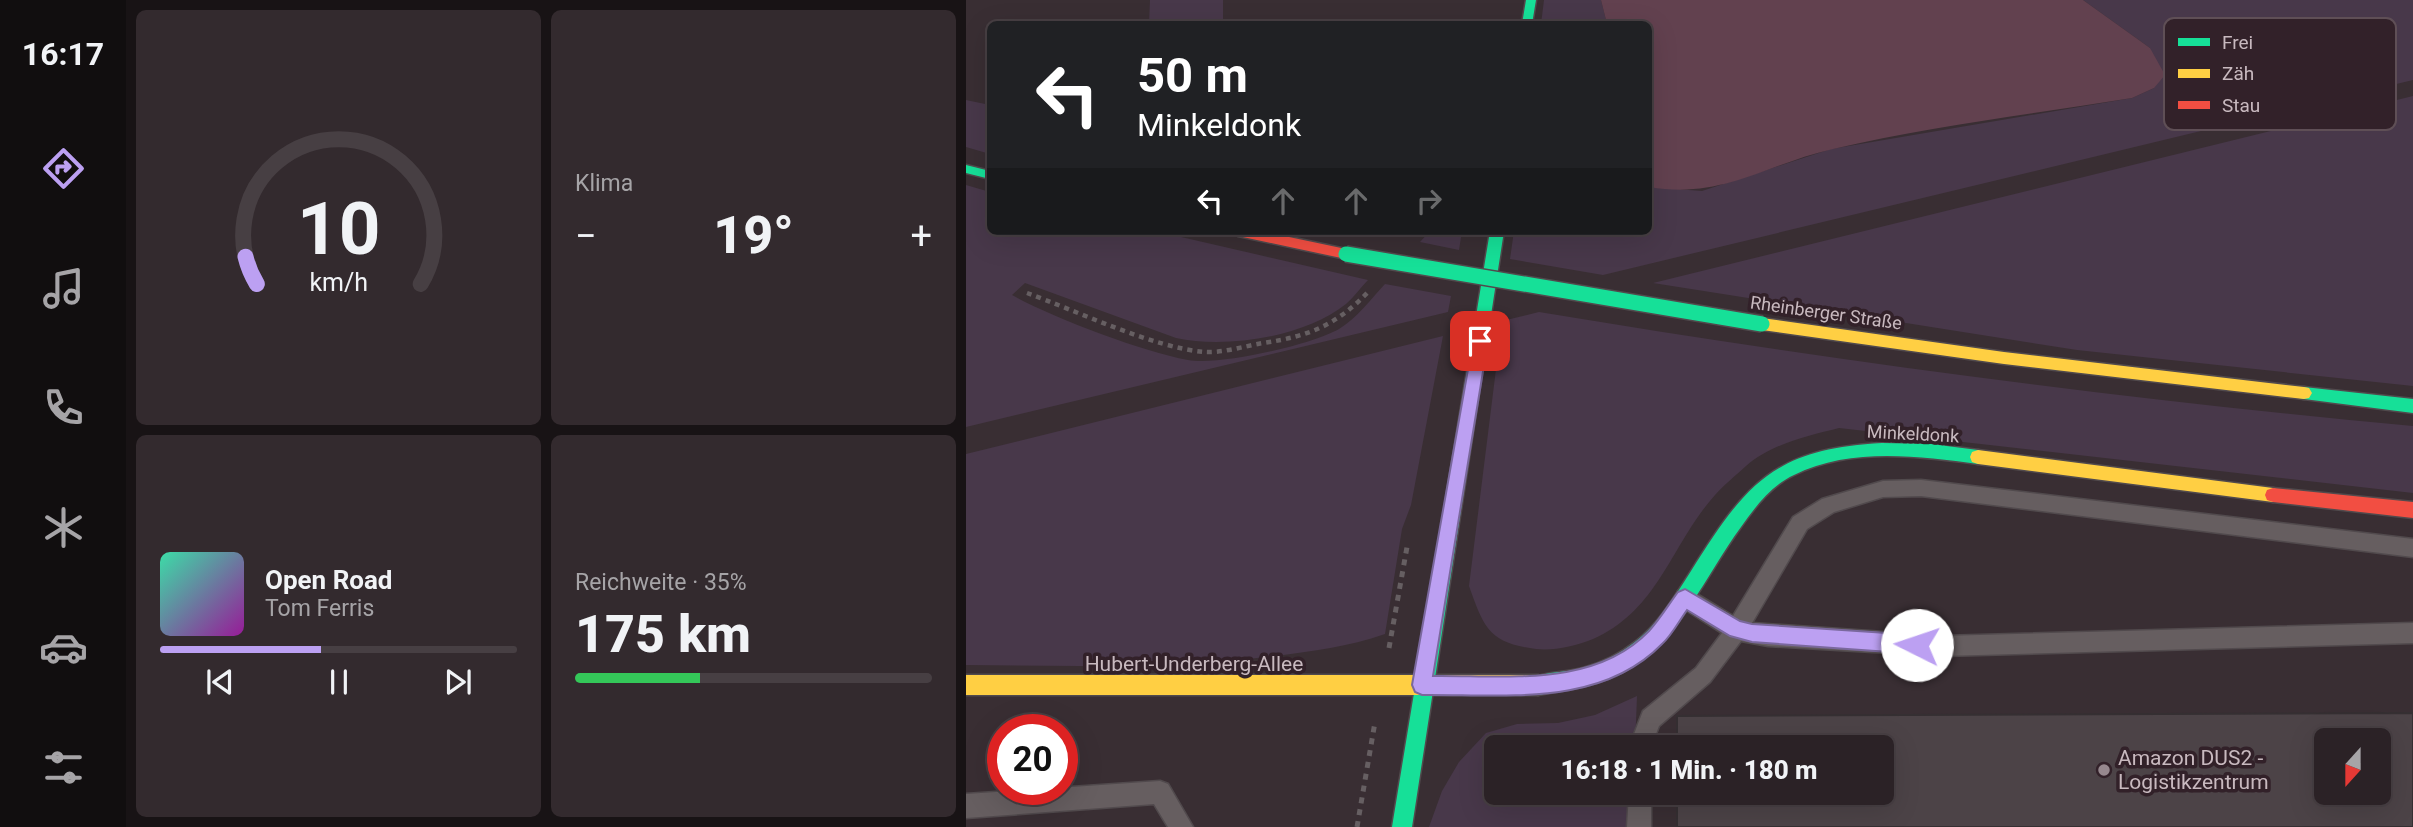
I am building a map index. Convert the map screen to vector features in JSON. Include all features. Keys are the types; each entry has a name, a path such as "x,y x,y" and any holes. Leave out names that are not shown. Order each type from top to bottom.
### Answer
{"street":[{"path":"1528,21 1531,0"},
{"path":"966,169 987,174"},
{"name":"Rheinberger Straße","path":"1257,235 1346,254 1762,324 2017,359 2413,406"},
{"path":"1402,827 1422,685 1496,235"},
{"name":"Minkeldonk","path":"1422,685 1549,684 1583,679 1612,670 1657,637 1742,507 1765,486 1819,457 1859,449 1956,455 2413,510"},
{"name":"Hubert-Underberg-Allee","path":"966,685 1422,685"}],"lane":[{"path":"1645,735 1651,719 1703,675 1736,629 1800,523 1829,505 1883,489 1921,488 2413,548"},
{"path":"1685,598 1736,629 1768,636 1942,646 2413,633"},
{"path":"966,806 1160,792 1181,827"},
{"path":"1639,827 1640,805"}],"path":[{"path":"1027,293 1172,346 1207,352 1292,339 1325,328 1353,308 1376,284"}],"shaded area":[{"path":"1150,0 1223,0 1223,21 1149,21"},
{"path":"1544,0 1601,0 1606,21 1541,21"},
{"path":"1601,0 2083,0 2150,48 2164,76 2154,88 2132,98 1870,141 1809,155 1722,185 1675,190 1652,187 1652,21 1606,21"},
{"path":"2083,0 2413,0 2413,80 2396,84 2396,18 2164,18 2164,130 2205,130 1603,275 1510,259 1513,235 1652,235 1652,187 1702,191 1831,149 2132,98 2154,88 2150,48"},
{"path":"2413,96 2413,386 2077,350 1653,283 2275,130 2396,130 2396,100"},
{"path":"966,100 987,104 987,153 966,147"},
{"path":"966,185 987,191 987,235 1172,235 1368,280 1346,304 1309,325 1264,338 1218,342 1176,338 1025,283 1012,295 1098,333 1169,356 1188,360 1221,360 1265,353 1326,335 1346,325 1385,284 1451,296 1448,312 966,427"},
{"path":"1426,235 1461,235 1459,250 1420,242"},
{"path":"1539,312 1975,377 2194,404 2413,426 2413,493 1839,428 1778,446 1756,458 1734,476 1700,514 1649,594 1615,626 1579,644 1543,649 1520,646 1498,638 1490,631 1479,613 1469,586 1502,321"},
{"path":"1443,336 1411,505 1402,529 1385,634 1317,650 1198,663 1120,666 966,665 966,454"},
{"path":"1637,696 1635,735 1484,735 1517,724 1558,723 1595,715"},
{"path":"1484,735 1484,805 1634,805 1633,827 1429,827 1442,791 1459,762"}],"building":[{"name":"Amazon DUS2 - Logistikzentrum","path":"2413,713 2413,827 1677,827 1677,805 1894,805 1894,735 1677,735 1677,716"}],"traffic: fast":[{"path":"1528,21 1531,0"},
{"path":"966,169 987,174"},
{"path":"1402,827 1496,235"},
{"path":"1346,254 1762,324"},
{"path":"2304,393 2413,406"},
{"path":"1538,685 1583,678 1617,665 1643,648 1664,627 1742,512 1769,482 1789,469 1812,460 1858,451 1931,451 1978,457"}],"traffic: slow":[{"path":"1762,324 2004,358 2304,393"},
{"path":"1978,457 2273,495"},
{"path":"966,685 1538,685"}],"traffic: jam":[{"path":"1257,235 1346,254"},
{"path":"2273,495 2413,510"}],"place":[{"name":"Amazon DUS2 - Logistikzentrum","path":"2104,770"}],"route":[{"path":"1480,341 1422,685 1549,684 1583,679 1612,670 1657,637 1685,598 1736,629 1752,633 1917,645"}]}
